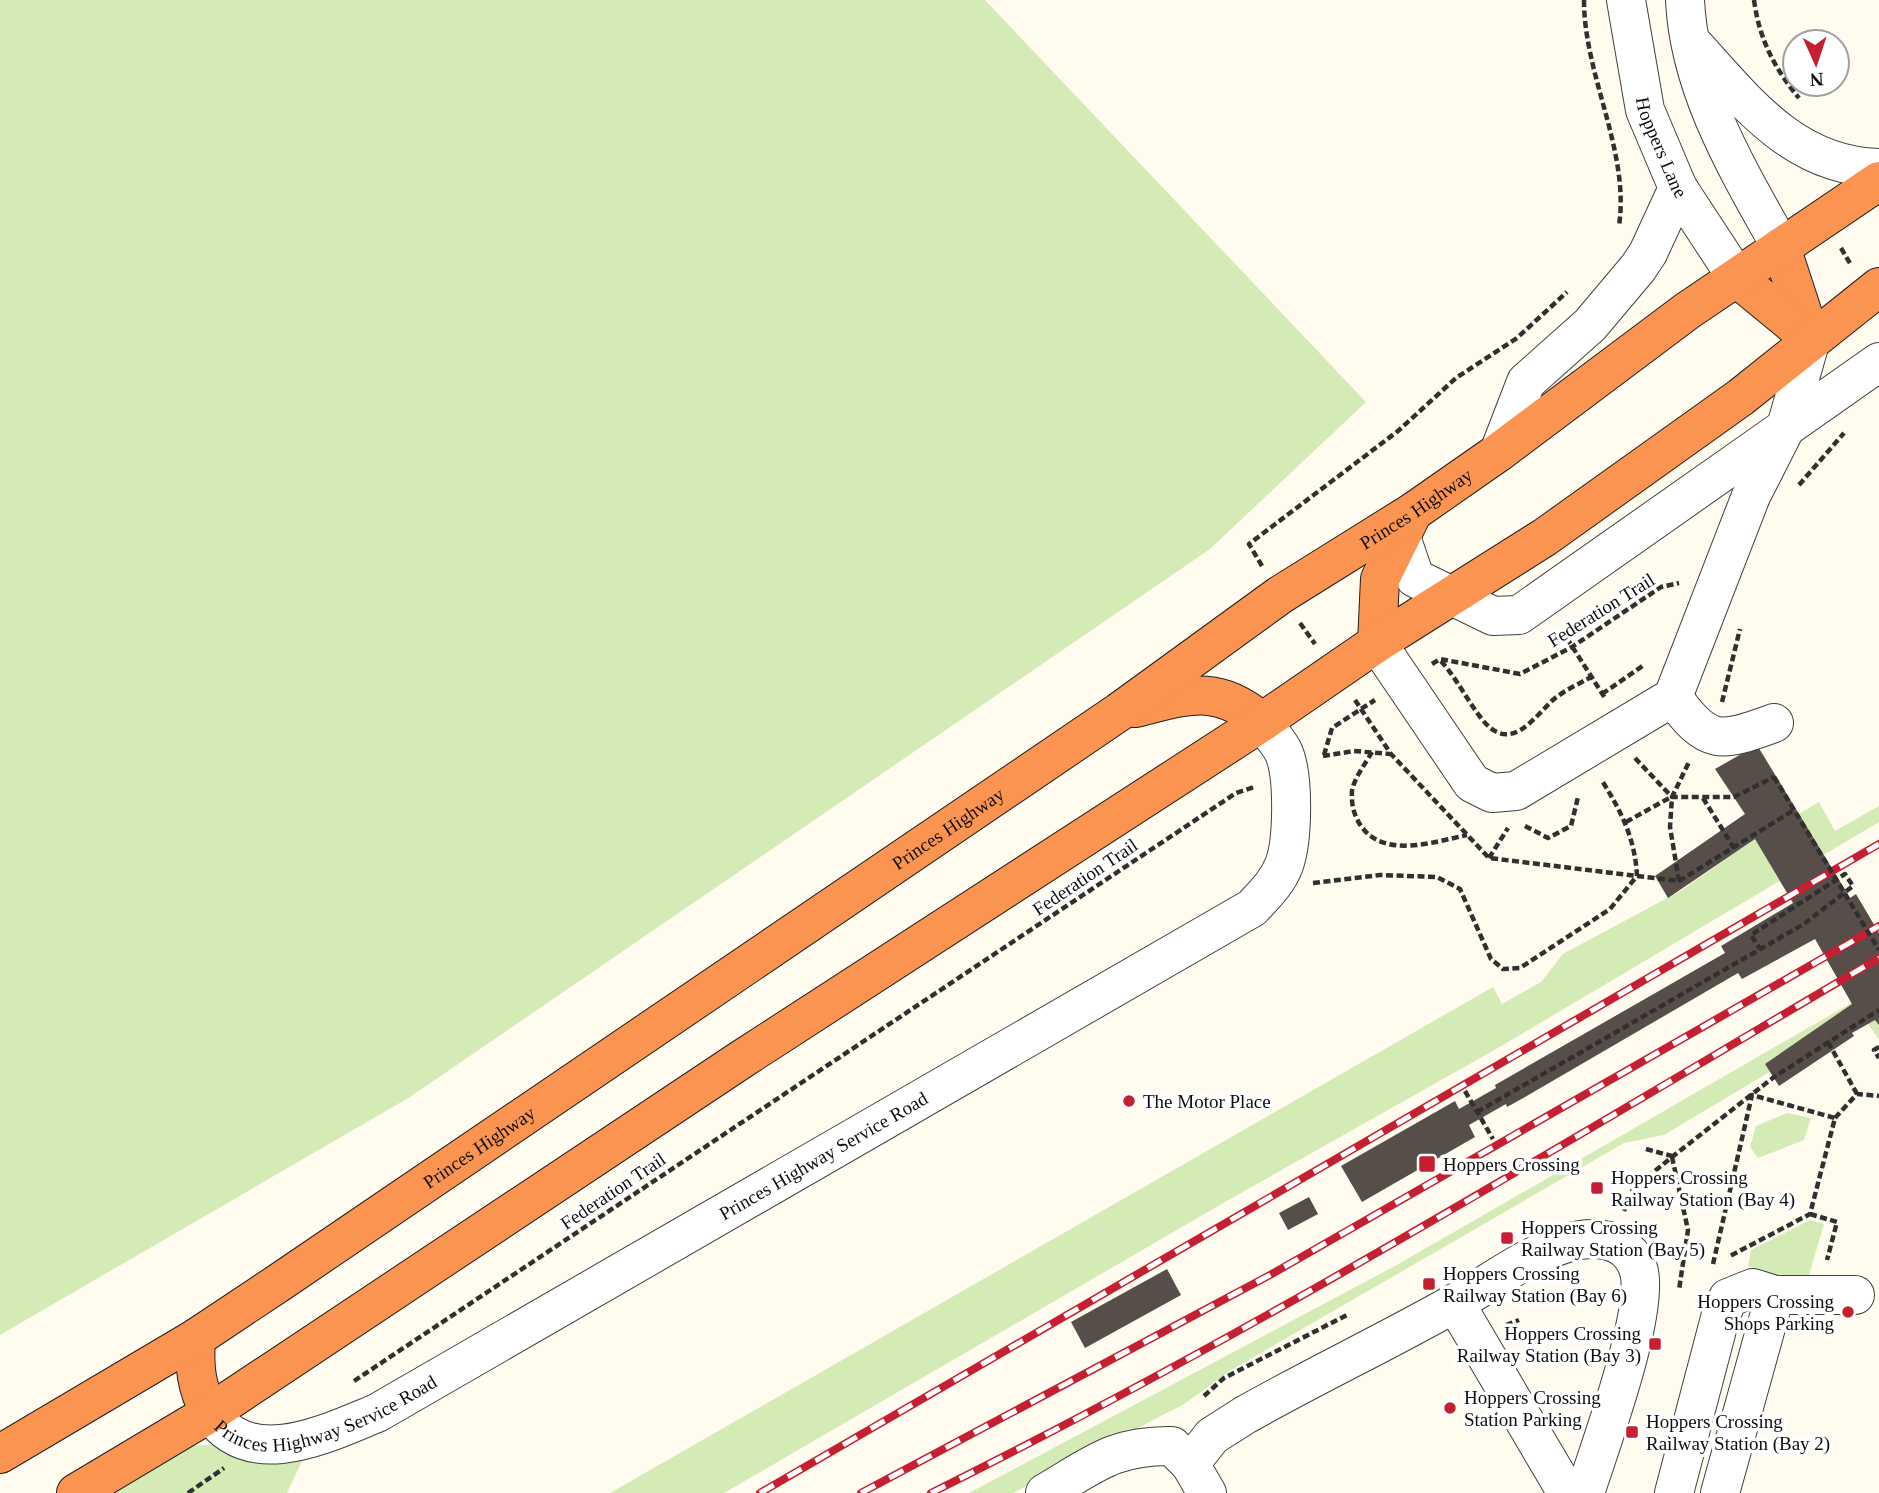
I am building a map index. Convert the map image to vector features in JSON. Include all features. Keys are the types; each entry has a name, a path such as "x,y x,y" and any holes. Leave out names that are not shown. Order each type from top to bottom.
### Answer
{"highway":[{"name":"Princes Highway","path":"0,1454 196,1338 1119,712 1280,595 1407,524 1687,311 1879,181"},
{"path":"1781,247 1811,339"},
{"path":"1737,278 1811,339"},
{"path":"76,1493 210,1413 741,1059 1262,722 1377,643 1545,537 1741,397 1879,287"},
{"path":"1377,643 1380,579 1407,524"},
{"path":"1119,712 1171,699 1216,696 1241,704 1262,722"},
{"path":"196,1338 195,1377 210,1413"}],"street":[{"name":"Hoppers Lane","path":"1626,0 1645,110 1678,188 1737,278"},
{"path":"1685,0 1692,59 1714,116 1748,191 1781,247"},
{"path":"1689,39 1760,117 1782,132 1835,163 1879,168"},
{"path":"1499,452 1526,382 1590,325 1648,254 1678,188"},
{"path":"1377,643 1400,681 1472,783 1492,793 1516,791 1673,697 1751,496 1786,428 1811,339"},
{"path":"1407,524 1415,578 1449,597 1493,616 1519,615 1879,362"},
{"path":"1673,697 1704,733 1730,739 1774,723"},
{"name":"Princes Highway Service Road","path":"210,1413 221,1429 258,1445 293,1444 377,1413 1252,908 1272,888 1284,865 1289,842 1289,775 1284,752 1262,722"},
{"path":"1198,1478 1212,1436 1245,1415 1455,1303 1529,1259 1567,1243 1611,1240 1623,1245 1638,1268 1636,1318 1585,1493"},
{"path":"1674,1493 1721,1281 1753,1287 1775,1295 1841,1296"},
{"path":"1720,1493 1775,1295"},
{"path":"1455,1303 1567,1493"},
{"path":"1045,1493 1116,1452 1126,1450 1172,1446 1198,1478"}],"path":[{"path":"1584,0 1590,58 1620,179 1622,200 1618,233"},
{"path":"1755,0 1757,23 1776,71 1804,104"},
{"path":"1362,710 1280,595 1249,544 1398,431 1456,378 1517,338 1573,287"},
{"path":"1794,494 1845,432"},
{"name":"Federation Trail","path":"1440,659 1520,674 1572,647 1661,587 1685,582 1714,592"},
{"path":"1391,754 1372,752 1324,755 1332,728 1362,710 1400,681 1440,659 1460,683 1482,720 1499,733 1508,734 1525,729 1552,701 1591,677"},
{"path":"1372,752 1352,789 1354,815 1369,838 1391,846 1424,844 1468,835"},
{"name":"Federation Trail","path":"351,1383 1236,793 1289,775 1324,755"},
{"path":"1272,888 1380,875 1437,877 1460,889 1490,959 1503,970 1520,968 1558,946 1610,909 1637,876 1636,852 1626,822 1599,776"},
{"path":"1774,777 1879,950"},
{"path":"1517,823 1548,838 1571,827 1581,786"},
{"path":"1626,822 1672,797"},
{"path":"1702,797 1732,849"},
{"path":"1679,881 1794,810"},
{"path":"1477,1112 1804,924 1853,886 1845,874 1751,935 1760,949"},
{"path":"1633,1189 1786,1068 1879,1010"},
{"path":"1827,1042 1857,1094"},
{"path":"1879,1047 1874,1050 1879,1058"},
{"path":"1465,1091 1493,1139"},
{"path":"1857,1094 1879,1096"},
{"path":"1721,1281 1810,1214 1835,1118 1857,1094"},
{"path":"1752,1095 1835,1118"},
{"path":"1721,1281 1752,1095"},
{"path":"1646,1149 1672,1157"},
{"path":"1672,1157 1688,1230 1679,1290"},
{"path":"1810,1214 1837,1222 1820,1283 1841,1296"}],"green space":[{"path":"0,0 985,0 1366,402 1210,549 410,1097 0,1335"},
{"path":"1819,802 1835,831 1879,806 1879,822 1498,1048 1232,1198 724,1493 610,1493 1493,987 1502,1004 1541,982 1563,954 1682,890 1755,839"},
{"path":"1879,987 1879,1040 1863,1016 1664,1135 1624,1143 1233,1369 1184,1404 1013,1493 969,1493 1395,1266"},
{"path":"1787,1113 1811,1118 1804,1140 1758,1158 1750,1147 1756,1126"},
{"path":"1810,1220 1824,1224 1806,1285 1748,1266 1751,1250"},
{"path":"218,1444 304,1457 287,1493 111,1493 188,1446"}],"building":[{"path":"1757,745 1850,898 1856,894 1879,933 1879,1025 1875,1020 1852,1033 1854,1036 1779,1086 1765,1064 1852,1004 1815,939 1742,979 1738,973 1525,1097 1507,1107 1506,1104 1469,1125 1475,1137 1362,1202 1341,1166 1455,1101 1459,1109 1496,1088 1495,1085 1725,953 1721,946 1793,903 1755,839 1668,898 1655,876 1745,814 1715,769"},
{"path":"1309,1197 1318,1214 1288,1230 1279,1213"},
{"path":"1167,1269 1181,1295 1085,1348 1071,1322"}],"railway":[{"path":"760,1493 1879,844"},
{"path":"861,1493 1270,1275 1879,926"},
{"path":"931,1493 1052,1431 1291,1301 1527,1166 1879,958"}],"place":[{"name":"The Motor Place","path":"1129,1101"},
{"name":"Hoppers Crossing","path":"1427,1164"},
{"name":"Hoppers Crossing Railway Station (Bay 4)","path":"1597,1188"},
{"name":"Hoppers Crossing Railway Station (Bay 5)","path":"1507,1238"},
{"name":"Hoppers Crossing Railway Station (Bay 6)","path":"1429,1284"},
{"name":"Hoppers Crossing Shops Parking","path":"1848,1312"},
{"name":"Hoppers Crossing Railway Station (Bay 3)","path":"1655,1344"},
{"name":"Hoppers Crossing Station Parking","path":"1450,1408"},
{"name":"Hoppers Crossing Railway Station (Bay 2)","path":"1632,1432"}]}
